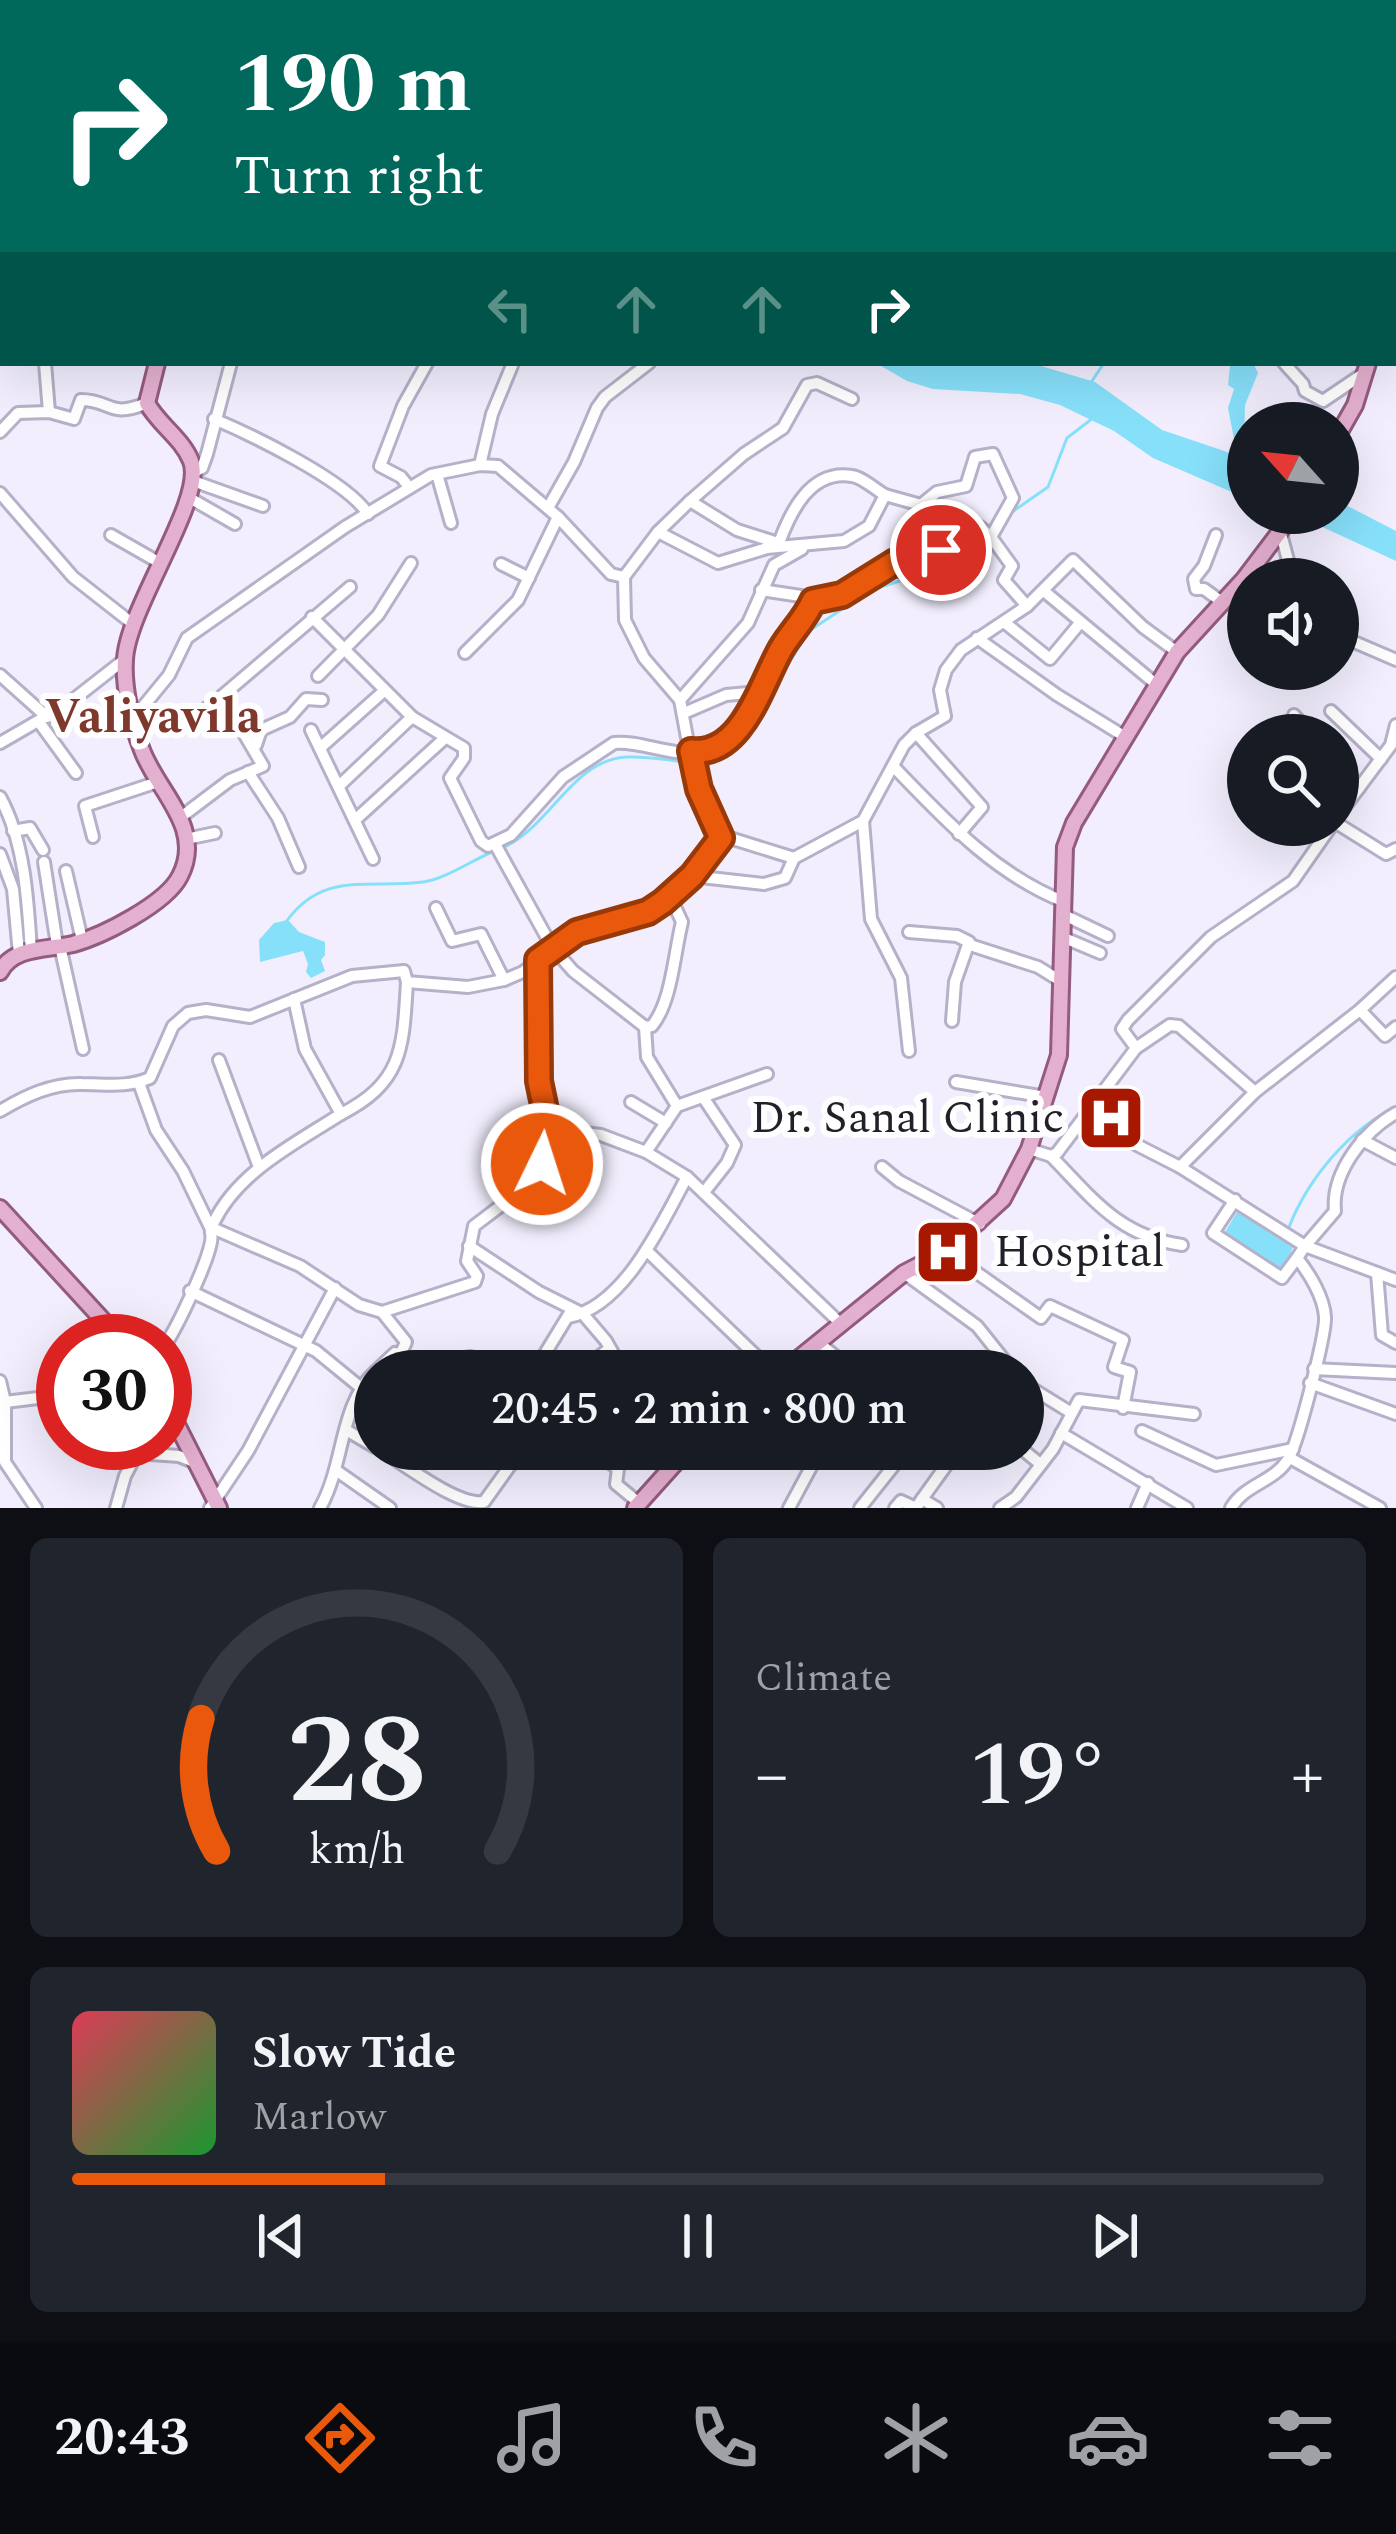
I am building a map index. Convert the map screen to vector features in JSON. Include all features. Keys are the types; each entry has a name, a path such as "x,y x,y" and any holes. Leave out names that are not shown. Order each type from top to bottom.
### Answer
{"main road":[{"path":"10,959 114,927 174,886 183,868 186,839 181,817 142,751 124,659 133,624 193,476 186,452 147,403 157,366"},
{"path":"1355,402 1367,367"},
{"path":"808,1350 904,1273 980,1224 1003,1199 1029,1149 1059,1054 1065,847 1070,835 1177,652 1281,534"},
{"path":"0,1208 97,1314"},
{"path":"192,1455 215,1506"},
{"path":"637,1506 668,1470"}],"street":[{"path":"45,366 49,412"},
{"path":"230,366 207,454 193,476 263,506"},
{"path":"409,487 401,476 380,466 403,406 425,366"},
{"path":"480,465 492,414 512,366"},
{"path":"465,652 518,600 597,408 645,366"},
{"path":"1287,366 1305,391 1323,401 1367,367"},
{"path":"721,838 699,789 682,707 644,658 625,620 623,577 690,501 782,428 807,385 813,382 852,399"},
{"path":"0,432 17,413 49,412 71,420 81,400 92,400 111,411 147,403"},
{"path":"214,419 347,491 368,514"},
{"path":"779,543 792,509 808,490 827,479 853,476 885,495 921,505 937,493 966,486 975,457 993,454 1013,498 991,537"},
{"path":"133,719 169,675 187,638 409,487 437,474 492,463 553,512 611,574 623,577"},
{"path":"437,474 451,523"},
{"path":"0,493 73,577 133,624"},
{"path":"658,532 718,563 766,548 844,541 869,526 885,495"},
{"path":"188,497 236,524"},
{"path":"690,501 736,530 805,547"},
{"path":"761,590 813,601 842,595 895,562 913,568 980,527 1012,566 1004,580 1028,606"},
{"path":"1281,534 1287,558"},
{"path":"111,535 160,562"},
{"path":"1216,535 1204,566 1196,572 1194,586 1222,602"},
{"path":"682,707 748,623 775,565 805,547"},
{"path":"692,876 764,884 785,878 794,858 863,821 916,733 945,716 940,690 946,670 961,650 1028,606 1073,560 1143,627 1177,652"},
{"path":"318,676 378,615 411,563"},
{"path":"501,564 529,578"},
{"path":"193,719 350,587"},
{"path":"1045,592 1157,685"},
{"path":"312,617 412,717 465,751 450,775 481,841 488,846 519,829 562,777 614,742 662,752 702,752 722,743 745,720 813,601"},
{"path":"1004,622 1049,659 1080,623"},
{"path":"976,638 1127,738"},
{"path":"1359,644 1396,660"},
{"path":"0,742 43,719 124,659"},
{"path":"0,675 43,719 76,773"},
{"path":"320,748 384,692"},
{"path":"682,707 759,692"},
{"path":"181,817 230,780 263,766 222,696"},
{"path":"252,746 261,730 290,717 306,700 322,700"},
{"path":"1331,711 1381,759"},
{"path":"340,785 412,717"},
{"path":"1360,788 1391,745 1396,725"},
{"path":"311,730 373,859"},
{"path":"916,733 982,807 959,834"},
{"path":"356,820 446,738"},
{"path":"893,766 959,834 1007,873 1108,936"},
{"path":"248,772 278,818 299,867"},
{"path":"93,837 85,806 158,782"},
{"path":"0,797 28,898 10,959"},
{"path":"863,821 871,919 901,979 909,1051"},
{"path":"13,831 30,828 44,856 58,946 83,1049"},
{"path":"186,839 215,833"},
{"path":"1359,837 1386,854 1396,849"},
{"path":"721,838 794,858"},
{"path":"407,982 487,985 505,980 577,932 648,912 692,876 721,838"},
{"path":"495,844 552,947 573,971 645,1028 647,1057 677,1106"},
{"path":"1136,1048 1122,1029 1128,1020 1211,937 1293,881 1319,846"},
{"path":"0,854 13,889 10,959"},
{"path":"66,871 82,940"},
{"path":"645,1028 659,1017 674,966 682,922 670,896"},
{"path":"436,908 452,941 481,934 505,980"},
{"path":"909,932 957,936 970,945 1038,967 1059,980"},
{"path":"1062,937 1100,953"},
{"path":"952,1022 955,982 970,945"},
{"path":"382,1312 475,1282 477,1276 467,1261 471,1232 481,1217 536,1175 549,1129 539,1081 538,960"},
{"path":"0,1111 20,1097 60,1086 108,1088 150,1078 173,1027 188,1013 206,1010 250,1017 352,976 404,970 402,1050 388,1079 364,1102 259,1167 211,1227"},
{"path":"1180,1167 1255,1092 1396,977"},
{"path":"294,998 305,1049 341,1114"},
{"path":"1360,1010 1385,1036 1396,1028"},
{"path":"1051,1156 1086,1119 1136,1048 1169,1025 1179,1026 1255,1092"},
{"path":"219,1060 259,1167"},
{"path":"646,1152 677,1106 767,1075"},
{"path":"956,1082 1046,1097"},
{"path":"139,1083 156,1130 211,1227 211,1242 179,1314"},
{"path":"703,1097 735,1145 705,1191"},
{"path":"631,1102 666,1123"},
{"path":"1234,1200 1213,1233 1282,1278 1335,1211 1334,1193 1361,1140 1396,1114"},
{"path":"1086,1119 1180,1167 1305,1246 1396,1280"},
{"path":"549,1129 601,1136 646,1152 687,1177 840,1323"},
{"path":"1361,1140 1396,1158"},
{"path":"1029,1149 1051,1156 1128,1230 1182,1245"},
{"path":"882,1167 980,1224"},
{"path":"549,1350 574,1313 630,1274 687,1177"},
{"path":"211,1227 300,1266 359,1305 382,1312 406,1342 402,1350"},
{"path":"469,1246 574,1313 609,1349"},
{"path":"646,1250 750,1350"},
{"path":"946,1250 1040,1318 1050,1306 1123,1340 1114,1366 1130,1372 1123,1408"},
{"path":"1231,1508 1238,1495 1283,1467 1292,1453 1325,1312 1297,1258"},
{"path":"904,1273 977,1326 996,1350"},
{"path":"1377,1274 1382,1335 1396,1343"},
{"path":"215,1506 335,1288"},
{"path":"190,1291 326,1358 354,1382"},
{"path":"818,1342 828,1350"},
{"path":"1314,1369 1396,1373"},
{"path":"0,1381 5,1402 1,1452 36,1508"},
{"path":"1310,1383 1396,1414"},
{"path":"1044,1396 1070,1412"},
{"path":"5,1402 36,1398"},
{"path":"1044,1456 1079,1400 1194,1414"},
{"path":"320,1508 337,1472 354,1405"},
{"path":"346,1430 354,1435"},
{"path":"1142,1431 1216,1465 1292,1453 1380,1508"},
{"path":"1060,1433 1148,1483 1168,1503 1186,1508"},
{"path":"116,1508 137,1454 178,1456 196,1463"},
{"path":"413,1470 478,1504 507,1470"},
{"path":"618,1470 616,1484 637,1506"},
{"path":"788,1508 809,1470"},
{"path":"860,1508 890,1470"},
{"path":"896,1508 901,1501 916,1508 943,1470"},
{"path":"1000,1508 1016,1497 1034,1470"},
{"path":"337,1472 390,1508"},
{"path":"1137,1508 1148,1483"},
{"path":"922,1499 937,1508"}],"water":[{"path":"881,366 1041,366 1095,382 1162,430 1227,452 1227,490 1153,458 1114,431 1060,405 1020,394 933,389"},
{"path":"1230,366 1254,366 1258,373 1246,402 1230,402 1234,389 1228,385"},
{"path":"1359,512 1396,531 1396,561 1338,534 1359,534"},
{"path":"288,920 299,932 325,942 321,960 325,971 311,978 303,951 260,962 259,940 274,923"},
{"path":"1237,1212 1293,1246 1283,1276 1221,1239"}],"waterway":[{"path":"1092,381 1102,366"},
{"path":"1012,512 1048,487 1067,438 1093,418"},
{"path":"698,763 709,764 745,733 809,631 871,590 922,574 984,538"},
{"path":"504,847 535,825 576,781 608,761 634,757 686,762"},
{"path":"286,922 300,906 331,888 431,880 492,852"},
{"path":"1289,1227 1332,1157 1362,1128 1396,1107"}],"place":[{"name":"Dr. Sanal Clinic","path":"1111,1118"},
{"name":"Hospital","path":"948,1252"}],"district":[{"name":"Valiyavila","path":"153,717"}],"route":[{"path":"542,1164 549,1129 539,1081 538,960 577,932 648,912 692,876 721,838 694,775 691,751 712,749 745,720 813,601 842,595 895,562 913,568 941,550"}]}
